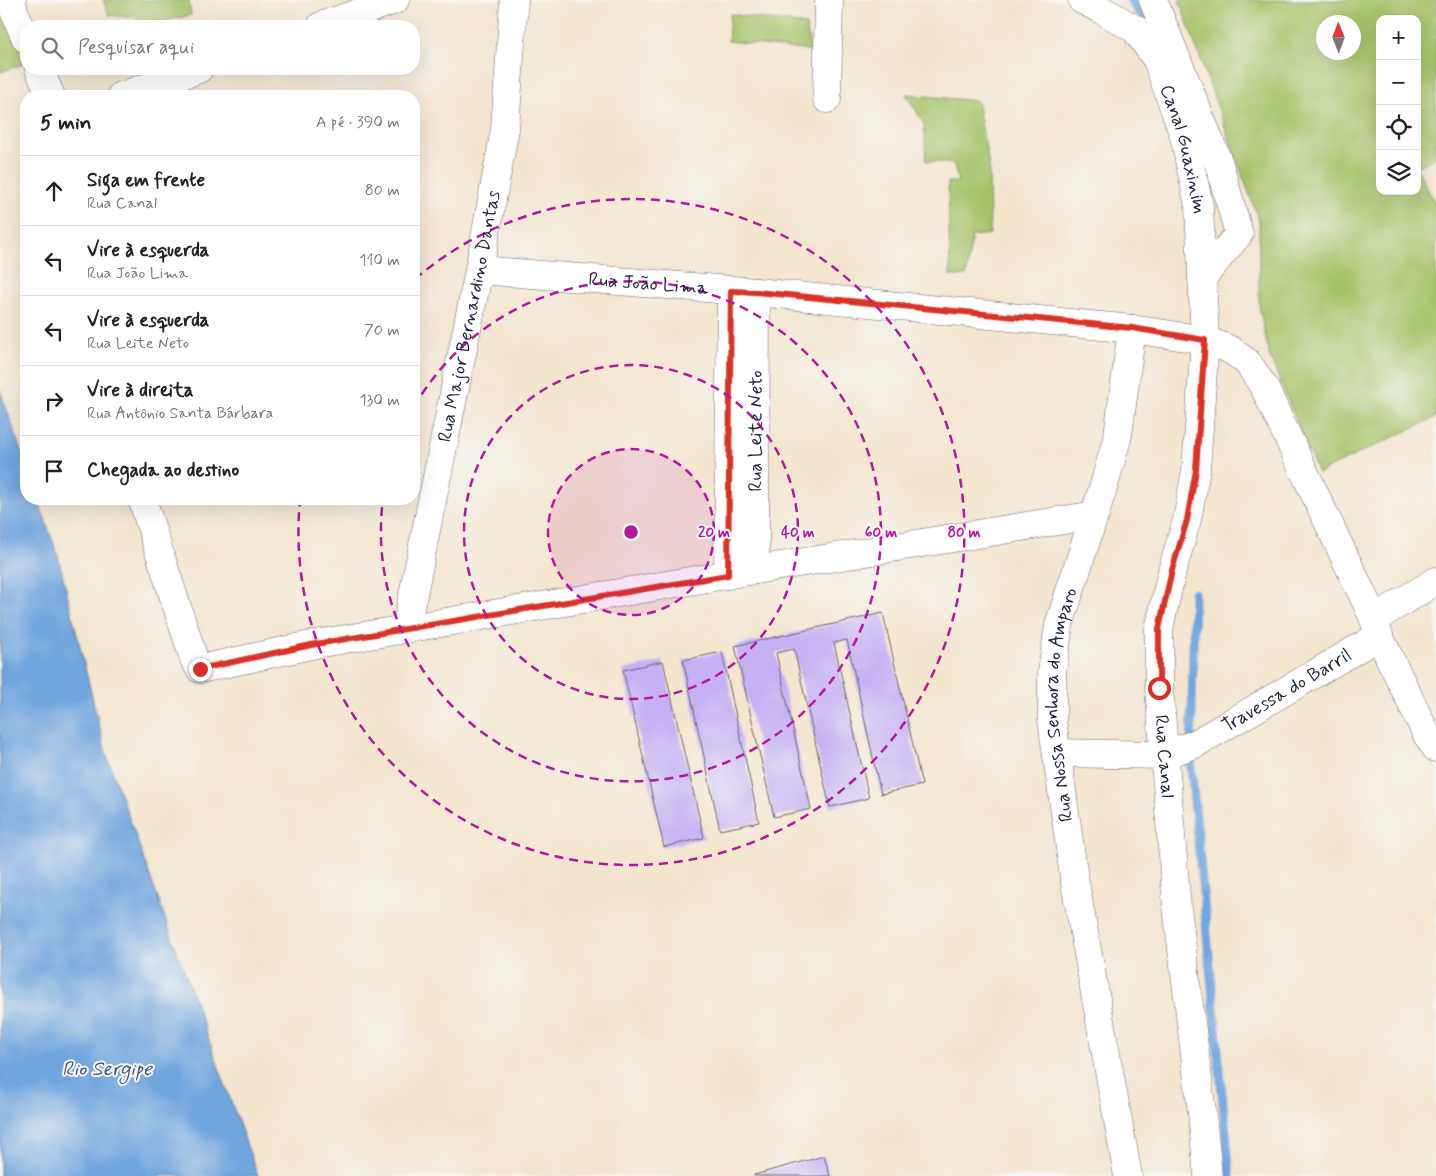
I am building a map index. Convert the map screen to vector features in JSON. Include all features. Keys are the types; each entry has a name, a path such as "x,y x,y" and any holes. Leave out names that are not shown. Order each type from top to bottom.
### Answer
{"street":[{"path":"12,0 20,26"},
{"path":"338,20 396,0"},
{"name":"Rua Major Bernardino Dantas","path":"406,630 479,270 505,129 514,0"},
{"path":"827,99 829,0"},
{"name":"Canal Guaxinim","path":"1082,0 1100,8 1135,29 1157,60 1184,136 1199,206 1205,340"},
{"path":"1153,0 1219,164 1239,234 1202,278"},
{"path":"42,75 48,90"},
{"path":"139,90 182,75"},
{"name":"Rua João Lima","path":"479,270 744,291 1132,328 1205,340 1230,350 1248,363 1264,387 1427,735 1436,748"},
{"name":"Rua Leite Neto","path":"744,291 755,570"},
{"name":"Rua Leite Neto","path":"728,575 744,291"},
{"name":"Rua Nossa Senhora do Amparo","path":"1128,1176 1074,877 1052,720 1052,671 1059,626 1095,515 1118,435 1132,328"},
{"name":"Rua Canal","path":"1205,340 1196,470 1187,520 1172,570 1159,629 1159,688 1177,751 1177,907 1208,1176"},
{"path":"144,505 194,658 200,669 316,644 1095,515"},
{"name":"Travessa do Barril","path":"1177,751 1376,627 1436,581"},
{"path":"1057,753 1177,751"}],"green space":[{"path":"0,0 10,0 20,49 20,65 0,72"},
{"path":"103,0 189,0 191,15 169,20 137,20 137,18 109,15"},
{"path":"1179,0 1436,0 1436,157 1421,165 1421,15 1376,15 1376,195 1421,195 1421,176 1436,205 1436,417 1318,473 1269,355 1259,306 1259,221"},
{"path":"730,14 806,25 811,51 728,41"},
{"path":"906,94 977,101 989,166 990,234 972,236 966,276 950,276 948,182 958,182 954,164 926,161 924,124"}],"water":[{"name":"Rio Sergipe","path":"0,390 20,448 20,505 40,505 58,556 106,754 258,1176 0,1176"}],"building":[{"path":"883,613 922,785 881,794 847,640 834,643 869,798 830,807 794,649 776,653 811,809 774,817 735,646"},
{"path":"722,652 759,822 720,830 683,660"},
{"path":"663,661 704,838 664,847 623,670"},
{"path":"824,1156 830,1176 754,1176 754,1175"}],"waterway":[{"path":"1130,0 1151,28"},
{"path":"1194,593 1191,767 1230,1176"}],"route":[{"path":"200,669 316,644 728,575 731,291 1132,328 1205,340 1196,470 1187,520 1172,570 1159,629 1159,688"}]}
